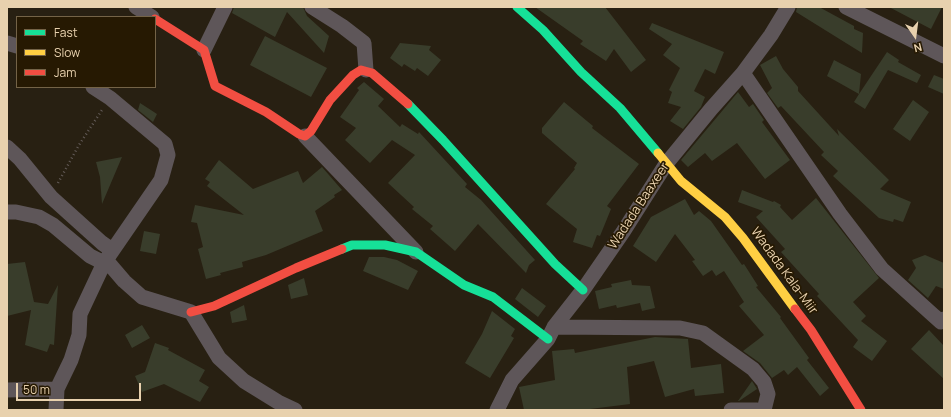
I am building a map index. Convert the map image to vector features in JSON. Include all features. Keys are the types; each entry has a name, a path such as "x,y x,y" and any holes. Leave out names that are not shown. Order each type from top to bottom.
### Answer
{"street":[{"path":"136,7 150,16"},
{"path":"204,50 225,7"},
{"path":"312,7 342,26 364,43 366,70"},
{"name":"Wadada Kala-Miir","path":"517,7 620,108 681,182 725,217 744,238 811,330 861,410"},
{"name":"Wadada Baaxeer","path":"497,410 512,380 551,333 583,290 666,164 743,72 771,35 788,7"},
{"path":"846,7 944,56"},
{"path":"156,20 204,50 215,86 266,112 299,134 305,136 416,252 464,285 493,297 551,333 680,328 703,333 753,368 764,382 768,394 764,410"},
{"path":"305,136 314,126 330,100 353,75 361,70 366,70 372,73 406,102 485,185 555,264 583,290"},
{"path":"743,72 840,214 882,269 943,322"},
{"path":"56,410 57,390 71,360 79,335 80,314 107,258 161,180 168,155 165,144 110,98 95,88"},
{"path":"7,147 20,159 51,197 102,243 107,258 124,281 142,297 191,312 214,306 296,268 352,245 385,245 416,252"},
{"path":"7,212 16,212 39,218 54,225 90,256 107,258"},
{"path":"191,312 218,358 244,381 278,402 295,410"},
{"path":"7,390 57,390"},
{"path":"731,410 757,410"}],"path":[{"path":"51,197 78,145 110,98"}],"building":[{"path":"234,7 303,7 307,16 329,36 324,53 287,12 275,37 232,13"},
{"path":"535,7 605,7 646,60 631,72 614,49 606,61 580,44 583,41"},
{"path":"797,7 819,7 854,26 854,29 863,33 862,53 796,12"},
{"path":"889,7 942,7 931,29"},
{"path":"652,23 724,52 715,74 705,69 694,91 705,97 701,107 683,129 670,121 681,107 668,103 672,92 669,90 680,68 663,55 672,44 649,29"},
{"path":"265,36 327,68 311,97 250,65"},
{"path":"400,43 431,46 429,50 441,60 428,76 417,68 415,71 404,64 402,67 390,58"},
{"path":"887,52 899,60 898,62 921,75 917,83 888,70 865,109 854,102"},
{"path":"776,56 783,69 798,87 798,91 839,136 837,129 889,180 880,189 911,202 903,222 894,219 893,222 879,218 845,187 833,176 838,171 821,155 824,152 781,106 778,108 767,93 772,88 760,65"},
{"path":"834,60 861,74 859,94 827,76"},
{"path":"934,75 944,79 944,94 928,87"},
{"path":"364,82 384,99 378,106 400,127 402,124 418,134 419,132 467,184 465,187 481,200 535,260 529,265 526,273 478,224 455,251 430,229 433,226 412,209 414,207 388,183 415,155 392,140 370,163 345,140 356,128 340,117 359,90 357,88"},
{"path":"738,92 749,107 753,104 764,120 762,122 790,160 765,179 737,143 712,161 705,153 688,167 681,160"},
{"path":"913,100 929,112 910,141 893,129"},
{"path":"564,102 593,126 592,128 639,164 607,206 611,209 600,236 597,235 592,248 573,242 577,229 546,204 575,169 574,168 577,163 542,133 542,128"},
{"path":"140,103 157,114 153,122 138,110"},
{"path":"122,157 102,204 100,177 96,162"},
{"path":"219,160 253,189 298,171 303,183 322,167 342,190 334,195 335,197 315,211 323,231 266,255 242,262 243,267 220,273 221,275 206,279 198,249 203,247 197,223 191,222 195,205 244,215 207,186 210,182 205,179"},
{"path":"742,190 773,202 774,201 781,205 780,207 792,220 816,198 879,278 853,302 866,316 861,321 887,341 872,361 853,347 858,340 817,296 819,294 781,252 785,249 756,217 763,211 738,202"},
{"path":"685,199 694,215 699,211 711,221 742,265 744,264 758,286 756,287 781,317 780,318 809,358 807,360 829,388 820,396 797,367 788,375 784,370 772,378 760,363 743,351 764,335 739,306 744,302 724,271 716,276 712,270 703,276 692,261 695,260 675,234 656,262 633,246 651,217"},
{"path":"144,231 160,234 156,254 140,251"},
{"path":"925,255 944,263 944,289 936,286 928,298 908,280 916,268 912,260"},
{"path":"369,257 384,257 397,260 418,271 408,290 363,271"},
{"path":"25,262 34,302 48,304 58,285 54,345 50,344 47,352 25,345 31,310 7,316 7,264"},
{"path":"304,278 308,295 291,299 288,285"},
{"path":"631,280 632,285 650,286 655,308 642,311 640,303 617,308 616,305 599,309 595,291 612,287 611,284"},
{"path":"522,288 546,306 538,317 515,299"},
{"path":"244,305 247,320 232,323 230,312"},
{"path":"492,311 515,329 511,336 514,338 490,378 465,363 482,334"},
{"path":"142,325 150,338 132,348 125,335"},
{"path":"929,330 944,346 944,379 911,349"},
{"path":"655,337 688,339 691,368 721,364 724,393 695,396 694,389 665,397 654,361 627,367 630,404 582,410 524,410 519,387 555,380 552,351 574,349 575,353"},
{"path":"155,343 169,348 168,350 205,370 199,381 209,387 200,402 164,384 142,392 135,376 145,372"},
{"path":"752,381 757,389 738,401"}],"traffic: fast":[{"path":"517,7 543,30 581,72 620,108 658,153"},
{"path":"408,104 443,140 555,264 583,290"},
{"path":"342,249 352,245 385,245 416,252 464,285 493,297 548,339"}],"traffic: slow":[{"path":"658,153 681,181 725,217 743,238 795,309"}],"traffic: jam":[{"path":"156,20 204,50 215,86 266,112 299,134 305,136 311,131 330,100 353,75 361,70 372,73 408,104"},
{"path":"191,312 214,306 296,268 342,249"},
{"path":"795,309 811,330 861,410"}]}
